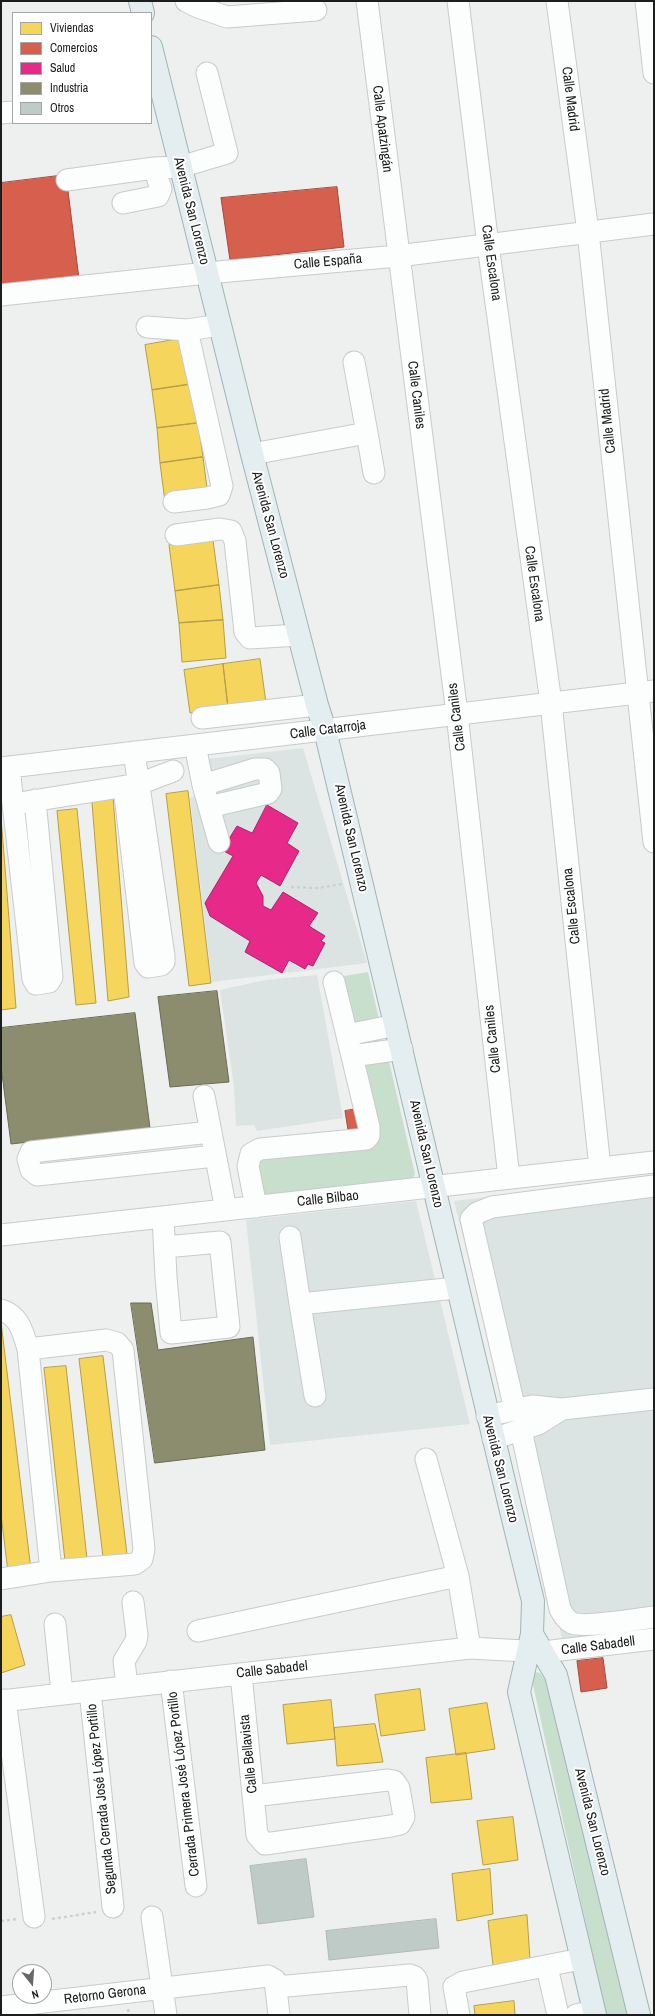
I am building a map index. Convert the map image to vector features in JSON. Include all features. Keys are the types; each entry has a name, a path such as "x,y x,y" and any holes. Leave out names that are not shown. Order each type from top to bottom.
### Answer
{"main road":[{"path":"140,1 143,12"},
{"name":"Avenida San Lorenzo","path":"152,55 157,97 180,167 317,705 326,730 434,1186 456,1288 533,1601 534,1646 519,1692 581,1959 588,2014"},
{"name":"Avenida San Lorenzo","path":"534,1646 556,1675 639,2015"}],"street":[{"path":"186,1 198,7 227,17 316,10"},
{"name":"Calle Apatzingán","path":"366,1 398,256"},
{"name":"Calle Escalona","path":"458,1 488,245 551,703 600,1168"},
{"name":"Calle Madrid","path":"557,1 588,232 646,692 654,842"},
{"path":"646,1 654,73"},
{"path":"67,180 154,168 180,167 227,153 207,73"},
{"path":"1,113 12,112"},
{"path":"123,203 158,196 162,189 154,168"},
{"name":"Calle España","path":"1,295 207,273 398,256 654,224"},
{"name":"Calle Caniles","path":"398,256 457,714 509,1178"},
{"path":"147,327 187,330 220,325"},
{"path":"174,502 219,495 222,486 187,330"},
{"path":"354,362 374,473"},
{"path":"252,454 367,433"},
{"path":"176,535 220,529 231,530 234,541 245,632 250,638 299,635"},
{"name":"Calle Catarroja","path":"5,767 646,692"},
{"path":"202,718 317,705"},
{"path":"195,745 202,785 219,842"},
{"path":"131,785 164,962 161,965 148,968 145,963 131,785 134,752"},
{"path":"5,767 33,979 36,984 49,982 52,978 35,800"},
{"path":"202,785 255,769 265,769 269,774 271,789 268,793 209,807"},
{"path":"8,797 35,800 131,785 173,771"},
{"path":"256,1207 248,1166 251,1154 260,1149 361,1140 369,1136 369,1127 334,982"},
{"path":"347,1035 396,1025"},
{"path":"352,1056 402,1049"},
{"path":"204,1096 226,1210"},
{"path":"210,1132 32,1152 28,1159 31,1170 37,1175 215,1156"},
{"name":"Calle Bilbao","path":"1,1235 654,1162"},
{"path":"515,1410 471,1219 477,1212 492,1207 654,1186"},
{"path":"163,1217 166,1277 171,1333 229,1327 220,1242 165,1247"},
{"path":"290,1237 315,1396"},
{"path":"300,1304 456,1288"},
{"path":"1,1310 13,1316 22,1327 28,1349 51,1571"},
{"path":"1,1579 51,1571 135,1564 142,1559 144,1549 123,1350 117,1342 106,1340 28,1349"},
{"path":"487,1416 532,1406 562,1409 654,1399"},
{"path":"493,1439 538,1424 562,1409"},
{"path":"520,1430 560,1609 564,1617 573,1624 588,1624 654,1617"},
{"path":"426,1458 458,1576 470,1648"},
{"path":"198,1631 458,1576"},
{"path":"127,1686 124,1661 136,1641 137,1635 133,1602"},
{"path":"55,1624 62,1693"},
{"name":"Calle Sabadell","path":"534,1646 654,1639"},
{"name":"Calle Sabadel","path":"3,1701 62,1693 470,1648 534,1646"},
{"name":"Calle Bellavista","path":"242,1674 257,1834 265,1844 391,1826 400,1824 404,1818 399,1788 394,1781 388,1780 254,1796"},
{"name":"Cerrada Primera José López Portillo","path":"172,1681 196,1886"},
{"name":"Segunda Cerrada José López Portillo","path":"90,1691 113,1907"},
{"path":"3,1701 34,1917"},
{"path":"152,1917 166,2015"},
{"path":"459,2015 454,1987 463,1982 547,1967 581,1959"},
{"path":"547,1967 558,2015"},
{"path":"276,1987 410,1975 415,1977 417,1981 420,2015"},
{"path":"162,1988 268,1976 275,1980 279,2015"},
{"name":"Retorno Gerona","path":"1,2007 162,1988"}],"path":[{"path":"291,887 317,888 343,884 361,879"},
{"path":"1,1921 34,1917 42,1920 109,1911 113,1907"}],"shaded area":[{"path":"303,748 367,963 212,982 190,798 195,796 190,761"},
{"path":"317,975 343,1118 257,1131 254,1125 236,1126 234,1087 220,990 265,980"},
{"path":"654,1176 654,1632 563,1642 454,1201"},
{"path":"416,1201 470,1424 270,1445 246,1220"}],"green space":[{"path":"368,972 382,1032 379,1045 367,1048 356,1035 344,976"},
{"path":"389,1061 415,1174 412,1180 266,1198 261,1193 256,1158 371,1143 362,1067 366,1062"},
{"path":"535,1672 540,1673 545,1680 629,2015 606,2015 533,1685 532,1677"}],"building: Viviendas":[{"path":"185,338 192,384 152,390 145,345"},
{"path":"192,384 198,423 157,428 152,390"},
{"path":"198,423 203,457 160,463 157,428"},
{"path":"203,457 208,496 165,502 160,463"},
{"path":"213,540 219,585 175,591 169,545"},
{"path":"219,585 223,620 179,623 175,591"},
{"path":"223,620 226,658 182,662 179,623"},
{"path":"260,659 266,703 228,708 223,664"},
{"path":"223,664 228,708 190,713 184,670"},
{"path":"188,791 211,983 189,986 166,794"},
{"path":"113,797 129,997 108,1001 92,803"},
{"path":"77,809 96,1003 76,1005 57,811"},
{"path":"1,817 16,1008 1,1010"},
{"path":"1,1322 31,1570 8,1572 1,1514"},
{"path":"103,1356 127,1554 103,1557 79,1359"},
{"path":"66,1366 87,1559 65,1561 44,1368"},
{"path":"11,1615 25,1665 1,1673 1,1617"},
{"path":"420,1689 425,1730 381,1736 375,1695"},
{"path":"331,1700 335,1739 287,1744 283,1705"},
{"path":"487,1703 495,1749 456,1755 449,1709"},
{"path":"375,1724 383,1762 337,1766 334,1728"},
{"path":"466,1753 472,1799 431,1803 426,1758"},
{"path":"513,1817 518,1860 483,1865 477,1821"},
{"path":"490,1869 493,1914 457,1921 452,1874"},
{"path":"527,1915 530,1960 493,1965 488,1921"},
{"path":"514,2001 515,2015 475,2015 474,2006"}],"building: Comercios":[{"path":"66,175 79,279 1,287 1,183"},
{"path":"337,187 344,247 230,260 221,198"},
{"path":"362,1108 366,1133 349,1136 345,1111"},
{"path":"603,1658 607,1688 581,1692 577,1661"}],"building: Salud":[{"path":"267,805 298,823 287,843 299,851 280,886 261,875 256,883 263,896 263,906 271,910 283,892 318,913 309,926 325,936 321,941 325,943 313,966 308,964 305,969 289,960 282,973 245,952 250,941 210,916 205,903 233,856 222,850 237,826 252,833"}],"building: Industria":[{"path":"217,991 229,1082 170,1087 158,997"},
{"path":"135,1013 150,1128 11,1144 1,1066 1,1028"},
{"path":"131,1303 151,1303 158,1350 253,1337 265,1450 155,1463"}],"building: Otros":[{"path":"306,1859 314,1917 258,1924 250,1866"},
{"path":"436,1919 439,1948 329,1960 326,1931"}]}
